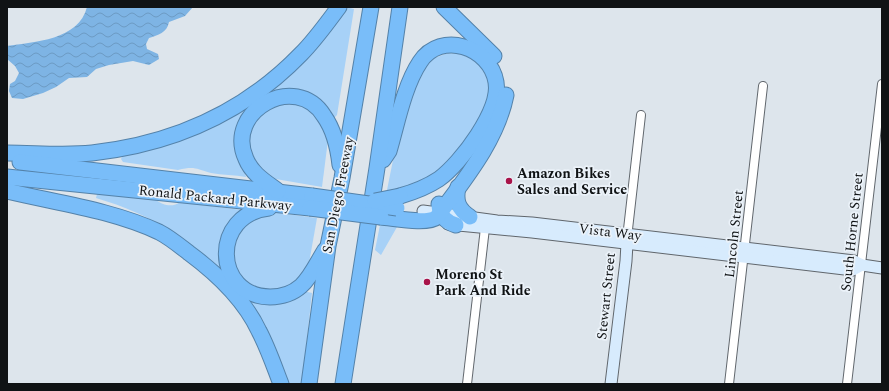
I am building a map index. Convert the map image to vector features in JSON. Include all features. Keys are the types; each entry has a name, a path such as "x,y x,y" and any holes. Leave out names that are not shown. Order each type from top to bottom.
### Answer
{"highway":[{"path":"7,153 91,154 141,146 197,128 240,104 283,72 313,40 339,7"},
{"name":"San Diego Freeway","path":"309,384 328,246 342,178 371,7"},
{"path":"343,384 377,168 400,7"},
{"path":"422,216 434,220 490,139 500,118 506,84 499,62 492,53 444,7"},
{"path":"377,168 389,151 411,77 420,61 433,50 442,46 463,47 481,55 492,70 496,83 496,92 492,109 487,120 452,168 397,208"},
{"path":"279,192 252,170 246,159 243,141 243,135 251,115 257,108 276,97 299,98 319,109 335,137 342,178"},
{"path":"456,225 450,224 440,213 440,197 464,163 468,155 469,146"},
{"name":"Ronald Packard Parkway","path":"7,160 279,192 311,202 397,208"},
{"name":"Ronald Packard Parkway","path":"7,177 286,206 311,202 356,202"},
{"path":"458,187 457,202 461,210 470,217"},
{"path":"7,192 106,214 160,232 222,279 239,300 259,329 281,384"},
{"name":"Vista Way","path":"356,202 397,208 422,216"},
{"path":"286,206 260,208 249,213 232,230 226,245 227,263 232,275 240,284 251,292 265,297 280,297 288,294 302,285 328,246"}],"main road":[{"name":"Vista Way","path":"440,213 504,222 532,228 745,253 854,261 862,265 882,268"},
{"name":"Vista Way","path":"422,216 456,225 486,228 532,228"},
{"name":"Stewart Street","path":"611,384 626,261 631,240"}],"street":[{"name":"South Horne Street","path":"847,384 882,84"},
{"name":"Lincoln Street","path":"729,384 763,86"},
{"name":"Stewart Street","path":"631,240 641,115"},
{"path":"467,384 486,228"}],"shaded area":[{"path":"346,7 354,9 337,115 333,119 323,108 269,96 238,148 246,177 211,173 195,168 178,170 123,162 121,159 123,155 225,117"},
{"path":"448,53 467,56 479,65 489,85 487,103 469,137 447,163 428,177 400,188 392,226 397,227 381,255 375,250 395,150 420,73 432,59"},
{"path":"302,104 321,119 328,140 322,187 270,178 250,157 249,129 269,105"},
{"path":"97,194 156,200 168,205 174,205 180,202 242,210 225,268 220,270 156,222 126,208 96,198"},
{"path":"272,212 317,218 308,269 289,288 261,291 242,280 231,258 240,226"},
{"path":"303,291 312,293 302,384 287,384 246,302 250,298"}],"water":[{"path":"87,7 193,7 185,16 169,22 168,26 162,33 149,38 146,44 147,49 158,54 159,59 149,65 133,61 109,65 96,69 87,77 69,78 56,87 43,93 23,99 12,98 9,91 10,84 15,81 19,73 15,66 7,59 7,46 42,41 65,33 75,26 82,18"}],"place":[{"name":"Amazon Bikes Sales and Service","path":"509,181"},
{"name":"Moreno St Park And Ride","path":"427,282"}]}
